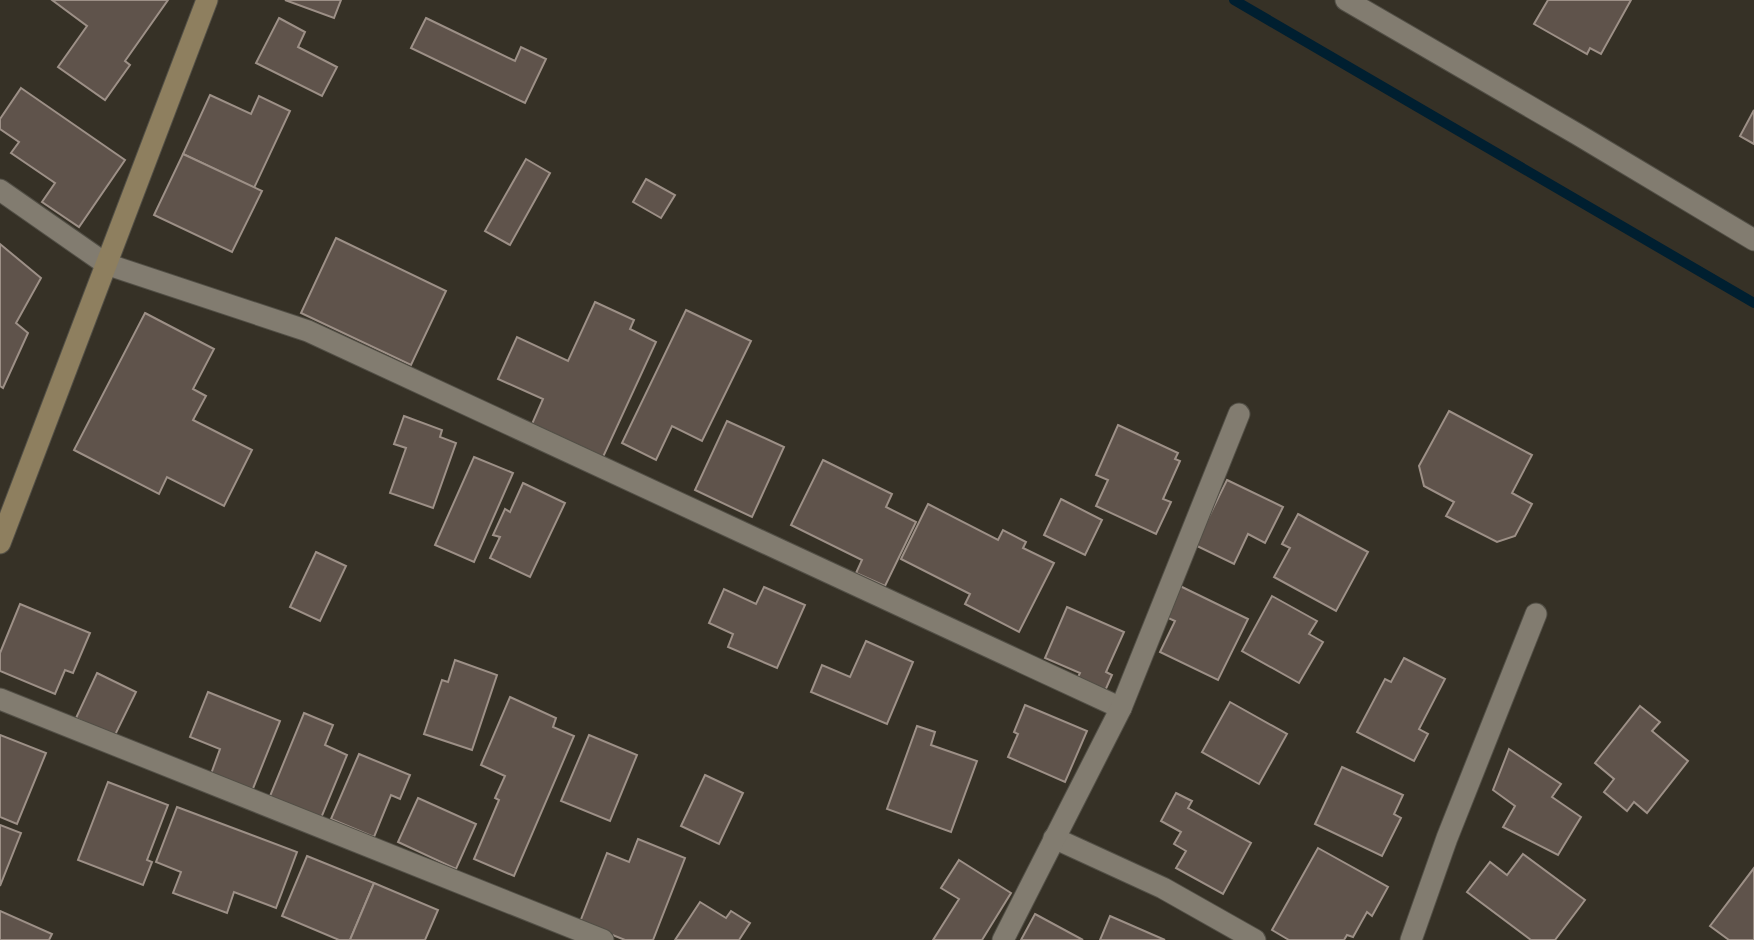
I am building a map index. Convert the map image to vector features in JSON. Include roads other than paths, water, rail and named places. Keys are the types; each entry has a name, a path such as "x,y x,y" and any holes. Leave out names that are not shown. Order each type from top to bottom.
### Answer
{"street":[{"path":"0,543 207,0"},
{"path":"1346,0 1754,240"},
{"path":"0,190 106,264 308,331 1121,708"},
{"path":"1003,940 1121,708 1238,414"},
{"path":"1411,940 1447,838 1536,614"},
{"path":"0,699 603,940"},
{"path":"1054,838 1163,888 1255,940"}],"waterway":[{"path":"1234,0 1754,303"}]}
